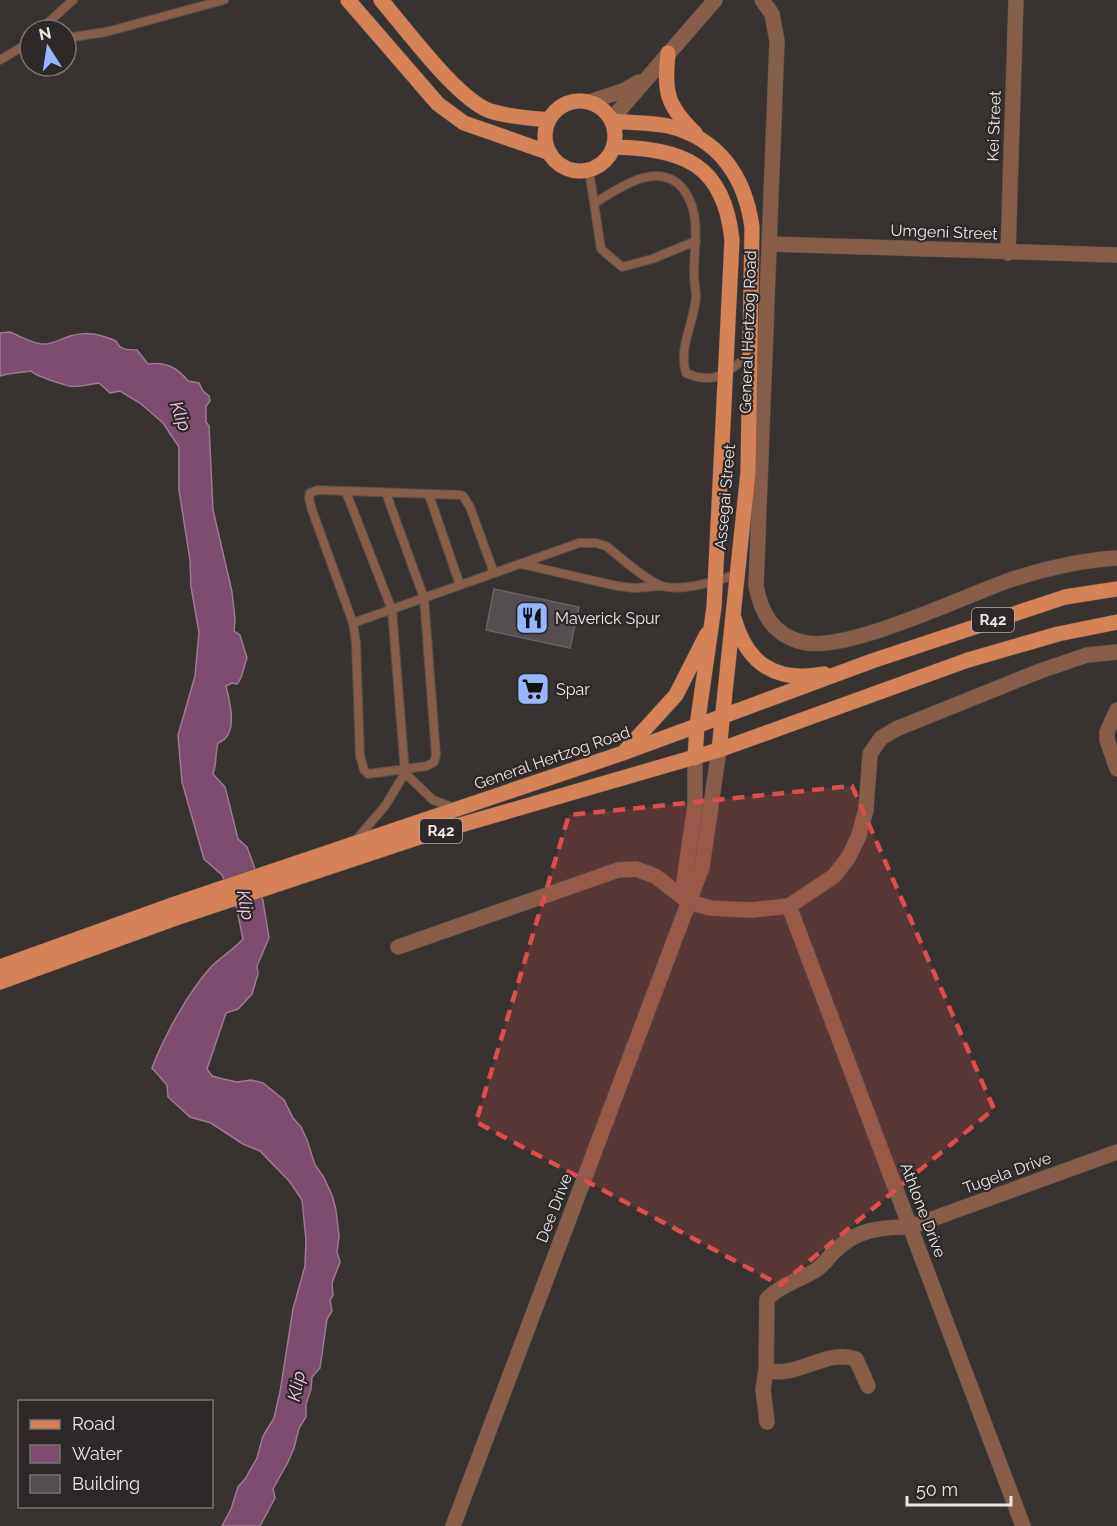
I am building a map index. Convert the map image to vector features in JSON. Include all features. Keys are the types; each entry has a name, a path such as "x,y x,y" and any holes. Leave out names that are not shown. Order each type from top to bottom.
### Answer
{"main road":[{"path":"348,0 438,104 464,123 549,153"},
{"path":"381,0 467,99 488,110 512,116 549,120"},
{"path":"668,53 665,80 667,94 684,123 699,138"},
{"path":"577,101 589,102 599,106 611,121 615,136 614,147 600,165 589,170 578,171 566,168 549,153 546,142 549,120 566,104 577,101"},
{"name":"Assegai Street","path":"611,121 666,126 692,133 708,143 727,162 746,195 750,212 752,227 748,472 719,750"},
{"name":"Assegai Street","path":"614,147 649,148 680,156 702,170 717,189 726,207 732,240 716,582 713,623 697,726 695,758"},
{"name":"General Hertzog Road","path":"299,870 352,845 623,753 853,668 1065,597 1117,589"},
{"path":"733,612 745,645 754,659 766,668 798,675 817,675 853,668"},
{"name":"General Hertzog Road","path":"0,967 299,870 695,758 968,660 1058,634 1117,622"},
{"path":"623,753 676,695 713,623"},
{"name":"General Hertzog Road","path":"0,982 174,912"}],"street":[{"path":"611,121 716,0"},
{"name":"General Hertzog Road","path":"762,0 772,15 777,41 756,586 760,607 771,624 784,636 803,643 824,644 873,632 1010,580 1068,564 1117,558"},
{"name":"Kei Street","path":"1008,253 1016,0"},
{"path":"589,102 625,90 652,74"},
{"name":"Umgeni Street","path":"770,244 1117,255"},
{"path":"398,947 618,870 636,869 655,876 689,902 710,908 751,910 789,906 834,876 848,858 858,838 866,810 870,754 881,738 896,729 1040,670 1087,655 1117,651"},
{"path":"1117,710 1107,732 1107,740 1117,769"},
{"name":"Dee Drive","path":"453,1526 702,867 719,750"},
{"name":"Dee Drive","path":"689,902 684,882 695,806 695,758"},
{"name":"Athlone Drive","path":"789,906 1023,1526"},
{"name":"Tugela Drive","path":"767,1422 763,1389 766,1370 767,1299 776,1290 819,1268 838,1248 857,1234 881,1227 910,1227 1117,1152"},
{"path":"766,1370 777,1373 790,1372 834,1357 847,1356 856,1359 868,1386"}],"lane":[{"path":"54,18 74,0"},
{"path":"78,36 106,32 224,0"},
{"path":"0,60 18,49"},
{"path":"589,170 602,249 622,267 652,259 696,241"},
{"path":"595,203 636,180 649,176 665,176 677,182 688,197 695,219 696,296 684,352 683,365 686,373 696,378 711,379 726,374 750,355"},
{"path":"386,493 424,598 436,755 432,765 405,771 368,774 362,764 353,623 309,498 310,493 315,490 460,495 466,498 494,573"},
{"path":"346,492 392,609 405,771 385,806 352,845"},
{"path":"429,495 460,585"},
{"path":"353,623 579,543 596,543 606,546 661,586"},
{"path":"520,563 634,588 695,586 716,582 737,574"},
{"path":"405,771 433,800 459,809"}],"highlighted area":[{"path":"852,786 994,1109 780,1285 476,1122 569,815"}],"water":[{"name":"Klip","path":"10,332 42,344 82,334 104,337 116,341 124,349 137,350 148,364 166,365 175,369 188,381 199,383 209,396 210,401 206,406 206,422 209,426 213,510 232,592 234,631 240,635 247,658 237,684 232,683 226,686 231,709 231,726 225,739 218,743 213,774 225,787 238,839 247,847 254,866 269,938 257,966 258,974 252,994 238,1009 226,1013 207,1069 212,1076 223,1079 263,1083 284,1100 293,1118 301,1127 315,1165 332,1195 339,1236 337,1252 340,1262 332,1283 333,1295 330,1300 332,1311 327,1319 320,1368 312,1377 306,1404 306,1417 299,1428 288,1462 273,1489 275,1498 260,1526 222,1526 231,1509 238,1487 257,1458 263,1436 274,1418 293,1309 305,1266 306,1240 302,1200 290,1182 260,1151 243,1144 211,1123 190,1117 168,1097 167,1085 152,1068 170,1028 194,988 211,967 243,939 237,910 222,875 204,859 182,782 178,735 195,676 199,632 179,490 179,447 163,423 140,403 120,391 110,393 99,383 69,386 31,371 0,376 0,333"}],"building":[{"name":"Maverick Spur","path":"494,589 579,607 570,648 486,630"}],"place":[{"name":"Maverick Spur","path":"532,618"},
{"name":"Spar","path":"533,689"}]}
